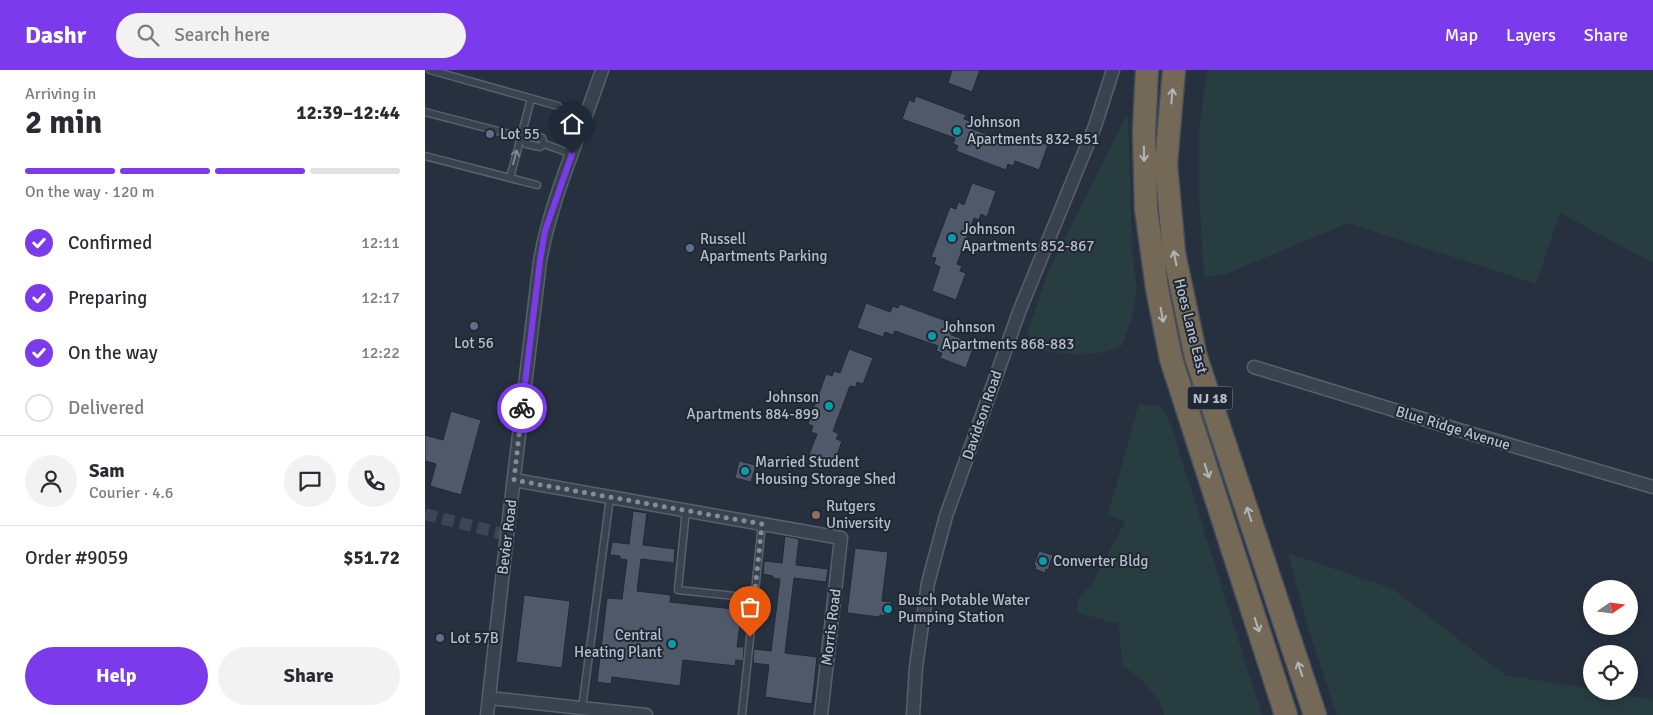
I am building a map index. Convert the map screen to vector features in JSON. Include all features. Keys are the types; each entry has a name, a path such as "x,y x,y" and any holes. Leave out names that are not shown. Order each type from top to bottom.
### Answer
{"highway":[{"name":"Hoes Lane East","path":"1147,70 1144,132 1145,209 1157,288 1171,359 1286,715"},
{"name":"Hoes Lane East","path":"1174,70 1166,164 1173,253 1197,357 1315,715"}],"street":[{"name":"Bevier Road","path":"487,715 545,231 602,70"},
{"name":"Davidson Road","path":"913,715 916,667 928,583 947,516 1019,312 1095,126 1113,70"},
{"name":"Blue Ridge Avenue","path":"1254,367 1653,487"},
{"path":"514,480 762,524"},
{"name":"Morris Road","path":"762,524 841,538 821,715"},
{"path":"489,698 646,715"}],"lane":[{"path":"430,70 558,106"},
{"path":"509,178 531,99"},
{"path":"425,112 521,137 526,144 540,147 545,144 572,154"},
{"path":"425,156 537,185"},
{"path":"582,708 610,497"},
{"path":"686,510 677,590 754,598"},
{"path":"742,715 762,524"}],"green space":[{"path":"1207,70 1653,70 1653,263 1560,213 1536,284 1348,223 1226,274 1204,278 1199,193 1199,133"},
{"path":"1128,115 1132,250 1137,289 1132,319 1121,347 1092,353 1072,354 1042,351 1027,334 1048,272"},
{"path":"1139,403 1161,407 1171,425 1262,715 1164,715 1164,709 1144,681 1122,665 1119,624 1078,613 1078,599 1092,584 1125,522 1108,515"},
{"path":"1288,553 1393,589 1505,675 1583,688 1583,700 1638,700 1638,697 1653,700 1653,715 1337,715 1306,621"}],"building":[{"path":"952,70 980,70 972,92 948,83"},
{"name":"Johnson Apartments 832-851","path":"916,96 966,115 964,119 970,121 967,127 1013,144 1015,139 1021,141 1023,136 1048,145 1039,170 1015,161 1013,166 1008,164 1006,170 956,151 958,146 953,144 955,138 902,119 909,100 914,102"},
{"name":"Johnson Apartments 852-867","path":"972,183 996,191 987,217 981,214 979,220 974,218 957,264 962,266 960,271 966,273 956,300 932,291 940,267 934,264 936,258 931,257 950,207 956,209 958,202 964,205"},
{"name":"Johnson Apartments 868-883","path":"866,303 890,312 893,306 898,308 900,304 949,322 948,327 953,329 951,335 975,343 966,368 940,358 942,353 936,351 938,346 895,331 893,335 885,332 883,337 857,328"},
{"name":"Johnson Apartments 884-899","path":"849,349 873,358 863,384 857,382 856,387 850,386 833,431 839,434 836,439 842,441 833,466 808,457 817,434 811,432 813,426 808,424 826,374 832,376 834,371 840,373"},
{"path":"451,411 481,420 461,495 430,486 436,464 425,461 425,435 443,440"},
{"name":"Married Student Housing Storage Shed","path":"739,461 756,465 751,482 735,478"},
{"name":"Central Heating Plant","path":"633,511 647,513 643,545 675,549 674,563 641,559 637,591 671,595 670,602 742,610 737,647 744,647 743,661 736,660 735,666 683,660 680,686 612,677 611,684 597,682 607,598 622,599 627,560 620,559 620,556 610,555 612,542 629,544"},
{"path":"785,536 799,539 796,565 828,569 826,582 794,578 785,653 817,657 812,704 765,697 769,665 753,663 754,649 771,651 780,579 763,574 764,561 782,563"},
{"path":"855,548 888,552 882,601 892,602 890,616 880,615 880,617 847,613"},
{"name":"Converter Bldg","path":"1039,551 1053,555 1048,570 1046,569 1045,573 1035,569 1036,566 1034,565"},
{"path":"524,595 570,601 562,668 516,662"}],"tunnel":[{"path":"425,514 507,535"}],"way so far":[{"path":"522,408 514,480 762,524 750,637"}],"place":[{"name":"Johnson Apartments 832-851","path":"957,131"},
{"name":"Lot 55","path":"490,134"},
{"name":"Johnson Apartments 852-867","path":"952,238"},
{"name":"Russell Apartments Parking","path":"690,248"},
{"name":"Lot 56","path":"474,326"},
{"name":"Johnson Apartments 868-883","path":"932,336"},
{"name":"Johnson Apartments 884-899","path":"829,406"},
{"name":"Married Student Housing Storage Shed","path":"745,471"},
{"name":"Rutgers University","path":"816,515"},
{"name":"Converter Bldg","path":"1043,561"},
{"name":"Busch Potable Water Pumping Station","path":"888,609"},
{"name":"Lot 57B","path":"440,638"},
{"name":"Central Heating Plant","path":"672,644"}],"route":[{"path":"522,408 545,231 572,154"}]}
